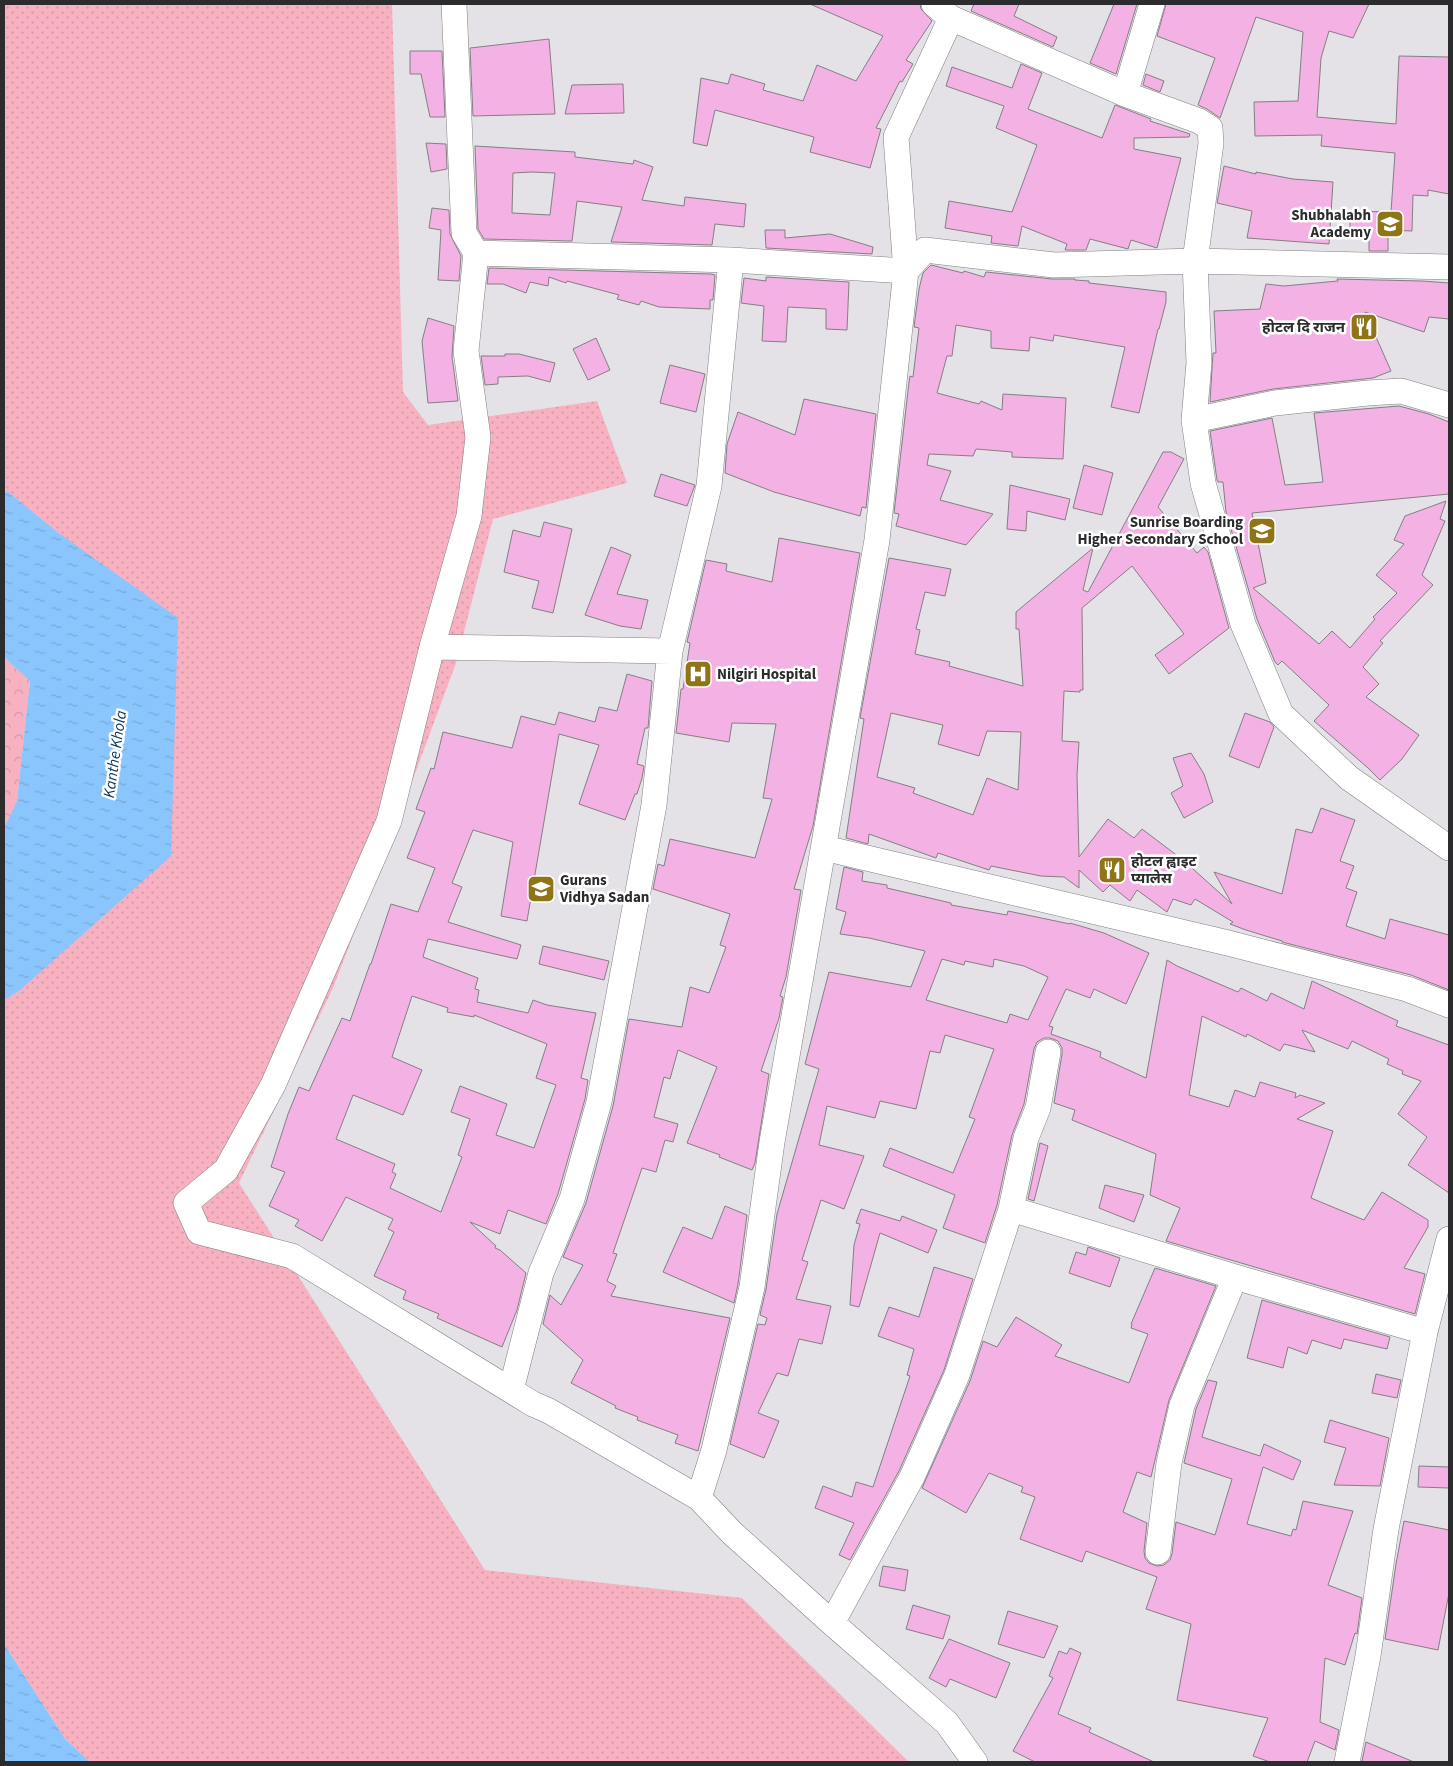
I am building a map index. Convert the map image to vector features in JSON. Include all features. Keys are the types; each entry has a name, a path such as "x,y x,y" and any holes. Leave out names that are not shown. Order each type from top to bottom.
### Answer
{"street":[{"path":"454,4 464,233 476,253 466,351 478,437 469,516 432,647 389,821 273,1085 226,1170 186,1203 199,1232 292,1256 533,1404 548,1410 698,1498 732,1533 947,1723 975,1762"},
{"path":"1125,94 1152,4"},
{"path":"698,1498 714,1450 752,1288 772,1142 877,540 906,271 896,137 942,11 1125,94 1198,121 1210,128 1211,143 1195,261 1199,363 1194,420 1203,483 1243,624 1281,714 1349,778 1449,848"},
{"path":"906,271 925,250 1054,265 1195,261 1449,267"},
{"path":"476,253 731,260 906,271"},
{"path":"511,1390 541,1273 572,1199 599,1102 654,805 670,651 709,486 731,260"},
{"path":"1194,420 1276,403 1376,392 1401,391 1449,405"},
{"path":"432,647 670,651"},
{"path":"824,848 1228,943 1408,988 1449,1005"},
{"path":"832,1623 912,1478 957,1375 1011,1209 1026,1138 1038,1108 1048,1052"},
{"path":"1011,1209 1426,1332"},
{"path":"1347,1762 1368,1656 1386,1529 1426,1332 1449,1239"},
{"path":"1158,1552 1169,1463 1182,1405 1236,1277"}],"green space":[{"path":"4,4 392,4 403,392 428,425 597,401 627,483 493,519 456,663 396,825 333,988 239,1183 485,1570 742,1598 909,1762 90,1762 65,1739 4,1644 4,1000 19,991 60,534 7,491 4,495"},
{"path":"4,657 30,681 17,801 4,828"}],"water":[{"name":"Kanthe Khola","path":"7,491 60,534 178,618 171,856 19,991 4,1000 4,828 17,801 30,681 4,657 4,495"},
{"path":"4,1644 65,1739 90,1762 4,1762"}],"building":[{"path":"810,4 920,4 921,9 932,21 906,60 913,64 902,82 900,81 876,128 881,129 870,168 810,152 814,137 715,110 707,146 693,143 701,78 728,84 731,74 765,84 763,90 803,101 817,65 856,81 883,36"},
{"path":"974,4 1019,4 1014,16 1057,37 1053,47 971,11"},
{"path":"1114,4 1137,4 1116,74 1090,63"},
{"path":"1166,4 1369,4 1353,38 1329,31 1321,58 1317,117 1396,124 1399,56 1449,57 1449,194 1428,190 1428,196 1413,195 1412,231 1388,230 1388,251 1369,251 1369,229 1350,228 1350,211 1391,212 1395,153 1321,146 1322,135 1255,136 1254,102 1298,101 1303,32 1256,17 1220,118 1198,105 1215,58 1157,36"},
{"path":"549,39 555,114 473,116 470,48"},
{"path":"410,51 442,51 445,117 430,117 421,74 410,74"},
{"path":"1021,64 1042,73 1028,109 1102,138 1115,105 1151,119 1150,121 1190,134 1189,137 1134,138 1134,149 1181,158 1157,248 1131,240 1128,249 1090,239 1086,250 1065,250 1067,244 1022,226 1018,246 991,243 992,236 945,228 949,201 1012,212 1037,145 996,128 1004,106 946,86 952,67 1012,88"},
{"path":"1146,74 1164,81 1160,92 1143,85"},
{"path":"623,84 624,113 565,114 572,85"},
{"path":"426,143 446,144 447,169 431,172"},
{"path":"475,146 575,152 575,157 633,164 634,160 653,167 642,200 684,206 685,197 746,204 744,227 715,224 712,245 611,242 622,207 577,201 572,241 484,239 478,229","holes":["513,173 555,173 550,215 512,213"]},
{"path":"1224,166 1256,174 1256,172 1293,179 1333,182 1329,244 1247,238 1252,211 1217,203"},
{"path":"432,208 449,210 450,234 461,256 459,281 438,280 441,230 429,228"},
{"path":"765,230 785,230 785,238 830,234 873,247 872,254 766,248"},
{"path":"931,265 984,277 986,272 1052,279 1075,279 1089,281 1089,283 1166,292 1166,302 1139,413 1111,407 1125,347 1054,335 1053,341 1030,337 1029,351 991,348 991,331 956,325 952,356 947,356 937,393 979,404 981,401 1002,410 1003,394 1066,398 1063,459 1012,457 1012,452 976,449 973,456 929,454 927,465 951,471 940,500 993,514 966,545 896,526 899,514 894,513 909,382 910,376 913,377 919,328 914,327 919,289 923,273"},
{"path":"489,268 711,274 715,275 713,300 710,300 710,309 659,307 641,301 639,305 617,299 619,295 567,281 566,283 549,277 548,286 530,282 526,293 503,284 487,284"},
{"path":"766,277 849,282 847,330 826,329 826,309 788,307 786,342 762,341 764,306 741,303 744,278 766,281"},
{"path":"1337,279 1449,283 1449,319 1429,317 1424,332 1365,312 1391,371 1373,378 1273,389 1210,402 1213,353 1216,353 1214,311 1260,309 1266,284 1284,286 1338,281"},
{"path":"428,318 454,326 452,357 458,401 428,403 422,341"},
{"path":"596,338 610,370 588,380 573,349"},
{"path":"505,354 519,354 555,363 550,382 528,376 498,377 498,384 485,385 481,356 505,356"},
{"path":"670,365 705,374 696,412 660,403"},
{"path":"804,399 876,414 866,508 862,507 860,516 774,492 725,473 727,444 738,412 795,435"},
{"path":"1399,406 1429,414 1449,422 1449,494 1252,513 1266,583 1253,588 1319,644 1332,631 1350,648 1375,619 1373,617 1397,593 1376,575 1404,544 1394,540 1405,516 1446,501 1440,519 1445,521 1422,575 1433,585 1380,641 1383,643 1363,667 1379,684 1366,697 1419,735 1402,759 1380,780 1314,721 1329,705 1282,661 1278,665 1275,662 1257,619 1226,512 1223,482 1218,482 1217,480 1210,431 1272,418 1285,485 1323,482 1314,413"},
{"path":"1163,452 1171,452 1184,459 1158,507 1197,553 1204,547 1208,552 1229,628 1169,674 1155,655 1184,634 1132,566 1082,608 1083,690 1080,690 1080,692 1064,691 1062,741 1079,742 1077,775 1079,857 1108,819 1134,838 1142,829 1183,860 1232,904 1214,872 1282,894 1296,829 1312,833 1321,808 1355,820 1340,861 1354,866 1346,888 1357,892 1346,926 1385,939 1390,919 1449,935 1449,990 1411,975 1282,942 1246,930 1230,924 1233,922 1195,899 1191,905 1173,899 1167,912 1137,890 1130,901 1110,885 1103,892 1079,870 1079,888 1064,877 1041,876 991,866 989,870 938,853 936,858 869,834 868,844 846,838 864,719 860,718 889,558 951,569 945,596 925,592 916,629 920,630 915,654 950,662 949,666 1023,686 1019,629 1016,629 1016,612 1093,548 1083,590 1088,592","holes":["891,713 943,725 938,744 979,756 987,731 1021,732 1018,790 987,778 973,815 913,793 915,788 877,777"]},
{"path":"1084,465 1113,473 1102,515 1073,508"},
{"path":"661,474 695,485 687,506 654,496"},
{"path":"1010,485 1070,499 1065,520 1027,511 1026,531 1007,529"},
{"path":"544,522 572,529 553,613 532,608 539,581 504,572 513,530 540,537"},
{"path":"779,538 860,553 813,826 794,889 801,890 786,977 780,996 783,997 779,1018 761,1071 769,1074 755,1163 752,1170 719,1157 720,1155 687,1143 717,1067 678,1050 670,1079 664,1077 654,1117 678,1124 673,1142 665,1140 656,1172 642,1168 613,1253 617,1254 607,1281 616,1286 611,1296 730,1318 698,1451 675,1443 678,1435 637,1420 638,1417 615,1408 616,1406 571,1383 583,1360 543,1324 550,1295 561,1305 583,1265 563,1257 586,1203 613,1106 629,1019 682,1027 690,987 709,993 726,947 720,945 730,914 653,889 658,864 664,866 670,839 755,858 772,799 763,798 776,724 732,723 729,742 676,733 681,689 683,689 690,643 687,642 706,560 727,564 726,571 772,582"},
{"path":"611,547 631,555 617,594 648,600 641,629 620,626 585,615"},
{"path":"627,674 652,681 648,728 645,728 637,764 644,766 637,794 635,794 625,820 579,804 599,745 559,734 527,921 501,916 513,842 473,830 452,883 462,887 448,922 521,945 517,959 428,939 423,957 478,978 475,989 479,990 477,1002 528,1013 533,1000 547,1005 596,1013 581,1078 588,1080 585,1099 558,1194 546,1224 508,1210 500,1234 470,1222 496,1246 495,1248 500,1250 526,1273 517,1310 502,1347 437,1318 439,1314 403,1299 406,1291 374,1276 394,1232 388,1229 393,1219 346,1197 322,1241 295,1226 299,1220 269,1206 285,1172 271,1167 299,1087 309,1091 342,1018 350,1021 391,904 418,912 435,868 407,858 425,812 416,809 431,768 434,769 443,732 512,748 521,716 555,725 559,712 595,722 599,707 617,711","holes":["412,996 448,1008 447,1012 474,1017 474,1015 547,1044 536,1078 556,1085 534,1148 496,1135 507,1104 460,1086 451,1112 470,1119 458,1155 462,1157 441,1212 390,1188 396,1174 392,1172 395,1164 336,1139 353,1095 403,1115 422,1070 392,1057"]},
{"path":"1245,713 1270,722 1274,727 1259,768 1229,756"},
{"path":"1191,753 1204,774 1213,802 1184,818 1171,793 1183,786 1173,758"},
{"path":"844,867 863,872 862,881 887,885 887,888 951,903 951,905 1007,915 1008,911 1070,923 1104,933 1149,953 1126,1004 1094,989 1090,998 1066,989 1049,1026 1053,1027 1051,1034 1101,1052 1100,1057 1146,1078 1167,960 1238,992 1241,988 1267,1001 1271,993 1304,1009 1312,981 1398,1021 1396,1026 1449,1045 1449,1193 1408,1165 1427,1137 1398,1114 1421,1081 1402,1074 1403,1071 1387,1064 1389,1059 1352,1041 1348,1049 1302,1030 1315,1052 1284,1044 1280,1051 1247,1034 1246,1037 1202,1016 1189,1095 1229,1107 1235,1090 1255,1097 1260,1082 1296,1093 1295,1098 1300,1095 1325,1103 1297,1119 1333,1131 1311,1198 1364,1220 1382,1192 1428,1220 1428,1227 1404,1268 1425,1274 1415,1314 1166,1241 1180,1208 1150,1195 1156,1154 1072,1120 1075,1110 1054,1103 1062,1048 1058,1041 1050,1038 1044,1038 1037,1042 1034,1049 1024,1104 1012,1135 997,1205 985,1243 943,1228 955,1195 883,1166 890,1148 953,1173 975,1119 969,1117 994,1049 945,1035 940,1053 930,1051 916,1109 880,1101 875,1118 827,1106 819,1145 864,1156 844,1209 821,1200 802,1260 808,1262 796,1299 831,1306 822,1344 799,1339 788,1376 777,1373 758,1413 779,1421 764,1458 730,1444 758,1324 765,1325 767,1318 760,1315 766,1289 777,1214 819,1069 805,1064 829,972 911,987 925,951 869,938 840,934 846,912 836,909","holes":["942,959 964,965 965,961 993,967 994,959 1024,966 1048,977 1028,1020 1010,1014 1007,1023 926,1000"]},
{"path":"543,946 609,961 604,980 539,964"},
{"path":"1040,1143 1048,1146 1034,1201 1028,1199"},
{"path":"1105,1185 1144,1195 1134,1222 1099,1208"},
{"path":"725,1206 747,1215 734,1303 663,1272 683,1227 712,1239"},
{"path":"861,1209 900,1221 902,1216 937,1230 928,1253 880,1233 859,1307 850,1305 854,1245 860,1224 856,1223"},
{"path":"1088,1247 1120,1258 1110,1287 1069,1273 1076,1252 1086,1255"},
{"path":"934,1267 973,1279 944,1370 899,1471 850,1560 839,1555 854,1523 815,1508 823,1486 852,1497 856,1482 873,1487 910,1376 907,1375 914,1349 878,1336 889,1307 919,1317"},
{"path":"1155,1268 1216,1286 1169,1400 1151,1477 1137,1472 1123,1512 1147,1523 1144,1551 1145,1558 1149,1563 1157,1566 1164,1565 1170,1560 1176,1522 1215,1535 1232,1479 1184,1463 1196,1409 1208,1380 1217,1382 1202,1437 1260,1456 1264,1444 1301,1461 1293,1480 1263,1467 1247,1524 1291,1536 1293,1529 1296,1530 1303,1501 1353,1511 1328,1585 1362,1598 1357,1634 1355,1633 1345,1665 1325,1658 1320,1722 1339,1730 1335,1750 1315,1741 1307,1762 1270,1762 1253,1756 1268,1718 1177,1700 1191,1624 1146,1609 1157,1577 1086,1551 1082,1562 1020,1539 1035,1497 1021,1492 1023,1487 989,1473 966,1513 922,1488 970,1381 983,1341 997,1347 1016,1317 1062,1345 1055,1356 1129,1383 1148,1334 1131,1328 1131,1324"},
{"path":"1262,1300 1390,1337 1387,1349 1344,1339 1341,1349 1312,1340 1307,1354 1288,1347 1283,1368 1247,1358"},
{"path":"1376,1374 1401,1380 1397,1398 1372,1393"},
{"path":"1330,1420 1389,1438 1380,1486 1334,1485 1346,1448 1324,1442"},
{"path":"1419,1466 1449,1467 1449,1488 1418,1487"},
{"path":"1404,1521 1449,1530 1449,1593 1438,1650 1385,1639"},
{"path":"883,1566 908,1570 905,1591 879,1586"},
{"path":"913,1605 950,1616 943,1639 906,1629"},
{"path":"1008,1611 1058,1626 1044,1658 998,1644"},
{"path":"949,1639 1010,1663 996,1698 950,1679 946,1687 929,1678"},
{"path":"1070,1648 1081,1653 1058,1714 1091,1728 1089,1732 1154,1762 1035,1762 1013,1751 1053,1678 1049,1676 1059,1651 1067,1654"},
{"path":"1366,1742 1414,1762 1364,1762 1362,1761"}],"place":[{"name":"Shubhalabh Academy","path":"1390,224"},
{"name":"होटल दि राजन","path":"1364,327"},
{"name":"Sunrise Boarding Higher Secondary School","path":"1262,531"},
{"name":"Nilgiri Hospital","path":"698,674"},
{"name":"होटल ह्वाइट प्यालेस","path":"1112,870"},
{"name":"Gurans Vidhya Sadan","path":"541,889"}]}
